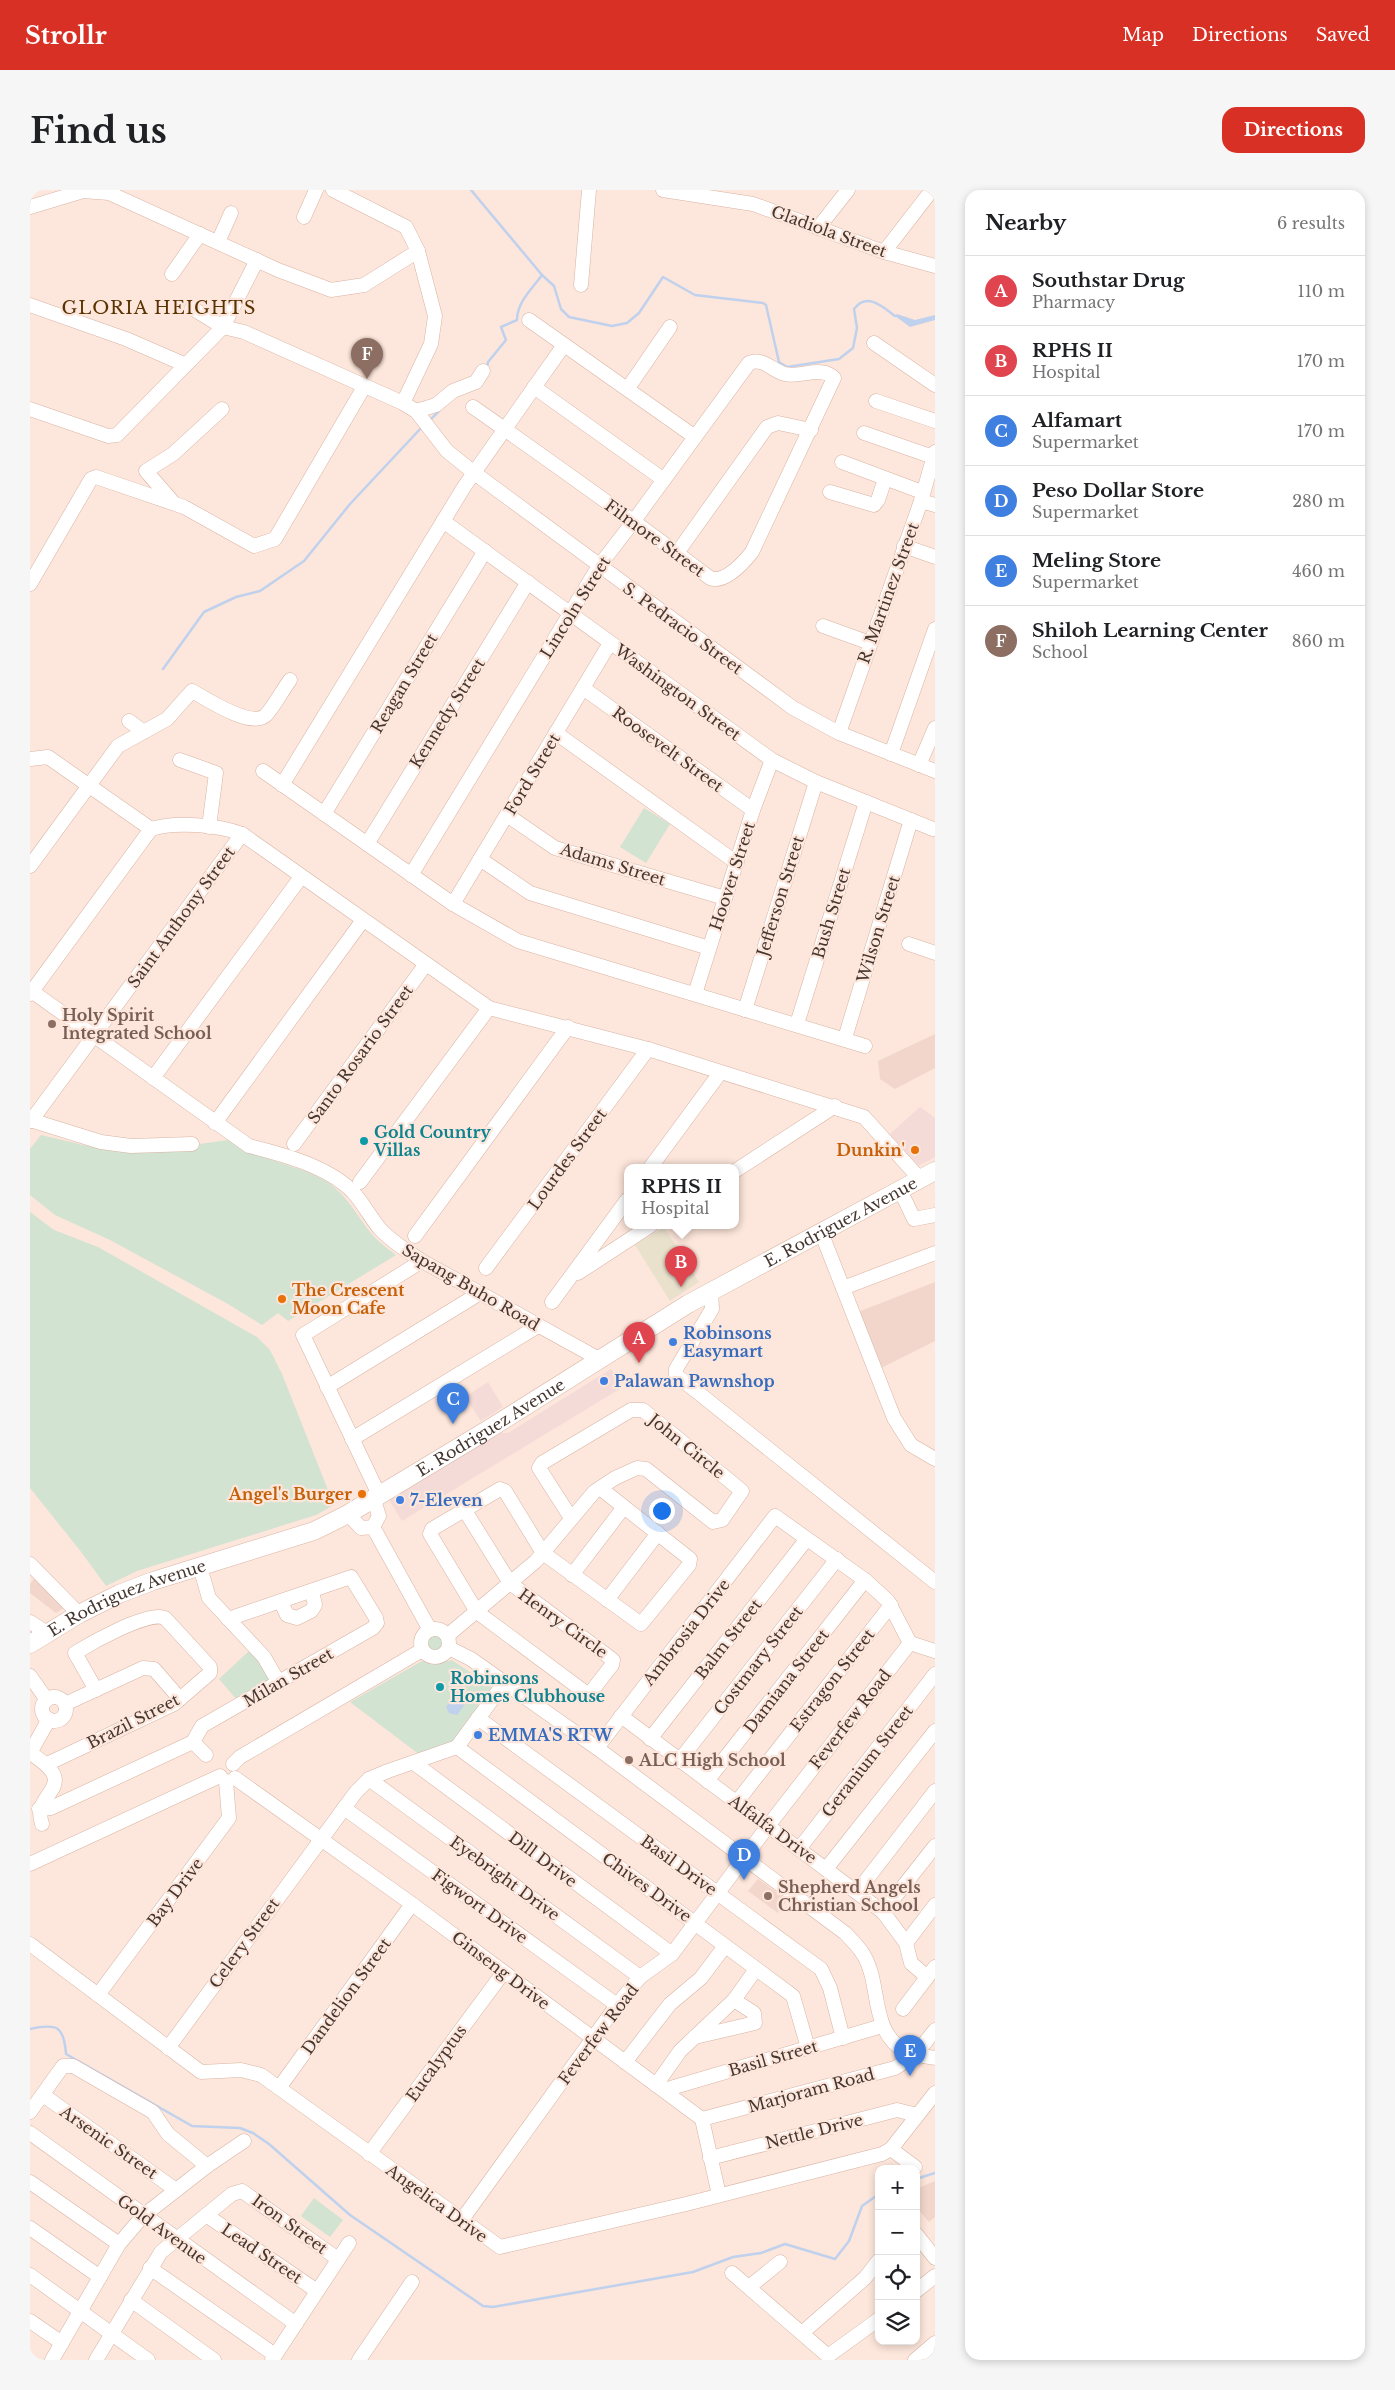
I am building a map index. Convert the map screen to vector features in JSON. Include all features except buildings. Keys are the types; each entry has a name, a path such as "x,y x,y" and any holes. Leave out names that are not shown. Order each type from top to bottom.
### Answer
{"main road":[{"name":"E. Rodriguez Avenue","path":"30,1644 100,1602 153,1580 314,1531 348,1514 377,1498 711,1290 927,1175"}],"street":[{"path":"304,216 316,190"},
{"path":"333,190 406,227 418,251 435,316 431,344 403,403"},
{"path":"581,284 589,190"},
{"name":"Gladiola Street","path":"663,190 752,204 884,252 935,266"},
{"path":"818,228 848,190"},
{"path":"884,252 932,190"},
{"path":"30,207 83,191 109,193 257,260 331,290 364,285 418,251"},
{"path":"218,242 231,213"},
{"path":"172,274 200,234"},
{"path":"30,409 108,436 117,435 223,327 257,260"},
{"path":"30,305 126,339 186,365"},
{"name":"S. Pedracio Street","path":"192,308 223,327 244,332 403,403 418,414 431,428 447,451 473,472 793,708 839,733 935,771"},
{"path":"528,320 628,388 695,437"},
{"path":"628,388 670,327"},
{"path":"874,343 935,385"},
{"path":"282,785 473,472 564,346"},
{"name":"Lincoln Street","path":"411,875 599,566 634,522 749,363 755,361 762,362 786,374 827,373 834,378 832,385"},
{"path":"418,414 436,405 453,391 476,382 482,371"},
{"name":"Filmore Street","path":"473,407 714,580 722,578 745,561 752,552 832,385"},
{"path":"30,584 91,479 96,477 174,503 254,546 275,539 364,387"},
{"path":"534,387 664,480"},
{"path":"876,400 935,420"},
{"path":"174,503 146,471 173,454 222,409"},
{"path":"677,553 767,427 778,423 811,430"},
{"path":"864,433 934,454"},
{"name":"R. Martinez Street","path":"839,733 922,496 934,454"},
{"path":"842,462 922,496 935,505"},
{"path":"830,492 874,505 878,500 885,479"},
{"name":"Washington Street","path":"443,521 772,760 816,782 932,828"},
{"path":"904,546 935,557"},
{"name":"Reagan Street","path":"324,814 485,551"},
{"name":"Kennedy Street","path":"367,844 528,582"},
{"path":"823,626 870,643"},
{"path":"892,754 935,629"},
{"name":"Ford Street","path":"452,904 508,815 610,643"},
{"path":"30,866 118,746 167,719 192,691 243,718 255,720 264,716 290,680"},
{"name":"Roosevelt Street","path":"583,688 753,810"},
{"path":"129,721 144,732"},
{"path":"919,765 935,728"},
{"path":"556,733 736,863"},
{"path":"30,758 48,757 151,829"},
{"path":"180,760 216,773 209,827"},
{"name":"Hoover Street","path":"695,994 753,810 772,760"},
{"path":"263,771 452,904 518,941 745,1010 845,1038 865,1046"},
{"name":"Jefferson Street","path":"745,1010 816,782"},
{"name":"Bush Street","path":"797,1024 866,802"},
{"name":"Adams Street","path":"508,815 556,848 725,898"},
{"name":"Wilson Street","path":"845,1038 911,820"},
{"path":"31,992 151,829 161,826 225,828 242,834 489,1008 648,1049 720,1073 864,1116 927,1175"},
{"name":"Saint Anthony Street","path":"31,1121 242,834"},
{"path":"480,859 530,893 709,948"},
{"path":"153,1078 301,877"},
{"path":"215,1123 363,920"},
{"path":"909,944 935,953"},
{"name":"Santo Rosario Street","path":"294,1144 426,964"},
{"name":"Sapang Buho Road","path":"31,992 249,1146 286,1156 334,1178 352,1191 380,1228 400,1246 422,1261 599,1359"},
{"path":"360,1182 489,1008"},
{"path":"415,1236 568,1027"},
{"name":"Lourdes Street","path":"486,1268 648,1049"},
{"path":"653,1164 720,1073"},
{"path":"739,1168 835,1106"},
{"path":"31,1121 101,1142 131,1146 192,1144"},
{"path":"900,1190 914,1219 935,1215"},
{"path":"552,1302 624,1204"},
{"path":"608,1226 624,1243"},
{"path":"571,1277 645,1229"},
{"path":"821,1232 894,1418 912,1445 935,1459"},
{"path":"843,1288 935,1253"},
{"path":"373,1527 379,1516 377,1498 303,1335 422,1261"},
{"path":"711,1290 712,1309 676,1369 676,1375 935,1582"},
{"path":"327,1387 480,1293"},
{"path":"352,1440 538,1326"},
{"name":"John Circle","path":"571,1518 539,1468 542,1463 631,1410 643,1410 742,1491 722,1520 713,1522 641,1467 615,1478 600,1488"},
{"path":"477,1612 430,1534 432,1529 500,1489 504,1491 543,1553 641,1624 689,1565 689,1557 600,1488 571,1518 543,1553 477,1612 448,1642 439,1657 426,1655 422,1650 422,1636 430,1630 443,1631 448,1642 597,1748 846,1933 863,1954 871,1976 882,2026 889,2039 905,2051 935,2058"},
{"path":"572,1575 624,1507"},
{"name":"Henry Circle","path":"464,1509 510,1583 613,1660 612,1665 591,1692 586,1693 477,1612"},
{"path":"348,1514 361,1528 373,1527"},
{"name":"Ambrosia Drive","path":"597,1748 775,1516 806,1540"},
{"path":"373,1527 430,1630"},
{"path":"607,1600 658,1533"},
{"path":"806,1540 837,1559 865,1580 891,1605 910,1643 935,1651"},
{"name":"Balm Street","path":"650,1739 806,1540"},
{"name":"Costmary Street","path":"679,1761 837,1559"},
{"path":"30,1564 79,1614"},
{"path":"200,1567 209,1598 264,1657 279,1683"},
{"name":"Milan Street","path":"39,1810 51,1808 194,1742 202,1726 373,1628 377,1623 376,1618 351,1577 228,1619"},
{"name":"Damiana Street","path":"706,1781 865,1580"},
{"path":"281,1602 287,1615 297,1618 311,1611 315,1605 312,1591"},
{"name":"Estragon Street","path":"736,1802 891,1605"},
{"name":"Brazil Street","path":"47,1764 180,1699 210,1673 210,1667 161,1616 153,1617 98,1638 75,1653 96,1690"},
{"path":"30,1622 47,1633"},
{"name":"Feverfew Road","path":"461,2220 617,2005 640,1977 672,1954 743,1858 910,1643"},
{"path":"30,1864 229,1775 240,1757 422,1650"},
{"path":"65,1704 143,1668 154,1669 180,1699"},
{"name":"Geranium Street","path":"798,1849 935,1674"},
{"path":"30,1676 48,1700"},
{"path":"369,1779 457,1747 505,1682"},
{"path":"55,1697 65,1704 66,1710 63,1717 55,1721 49,1719 43,1710 48,1700 55,1697"},
{"name":"Alfalfa Drive","path":"621,1716 883,1912 906,1943 911,1964 931,1972"},
{"name":"Basil Drive","path":"478,1718 821,1969 830,1988 843,2038"},
{"path":"42,1824 39,1810 55,1788 55,1781 47,1764 30,1753 49,1719"},
{"path":"826,1869 935,1731"},
{"path":"194,1742 206,1755"},
{"name":"Chives Drive","path":"457,1747 793,1996 808,2048"},
{"name":"Dill Drive","path":"414,1763 672,1954"},
{"name":"Ginseng Drive","path":"229,1775 321,1838 412,1904 702,2119"},
{"name":"Bay Drive","path":"98,1995 229,1818 229,1775"},
{"name":"Celery Street","path":"168,2048 321,1838 369,1779"},
{"name":"Eyebright Drive","path":"369,1779 640,1977"},
{"path":"857,1892 935,1791"},
{"name":"Figwort Drive","path":"344,1808 617,2005"},
{"path":"883,1912 935,1846"},
{"name":"Dandelion Street","path":"279,2088 412,1904"},
{"path":"906,1943 935,1905"},
{"name":"Angelica Drive","path":"30,1944 201,2072 241,2070 261,2075 494,2244 504,2248 876,2156 891,2149"},
{"path":"625,2062 670,2004 701,1978 726,1946"},
{"path":"660,2088 692,2038 734,2000 756,1969"},
{"path":"903,2009 931,1972"},
{"name":"Eucalyptus","path":"370,2154 503,1973"},
{"path":"692,2038 754,2023 754,2013 734,2000"},
{"name":"Basil Street","path":"660,2088 882,2026"},
{"name":"Marjoram Road","path":"702,2119 895,2068 916,2054 935,2030"},
{"path":"30,2112 63,2066 74,2066 153,2112 168,2134 206,2166"},
{"path":"912,2165 891,2149 935,2093"},
{"name":"Arsenic Street","path":"43,2095 176,2190"},
{"name":"Nettle Drive","path":"710,2158 897,2110 917,2115"},
{"path":"702,2119 719,2195"},
{"name":"Gold Avenue","path":"30,2133 175,2239 296,2324"},
{"path":"52,2360 119,2244 143,2216 206,2166 244,2141"},
{"path":"30,2182 119,2244"},
{"name":"Iron Street","path":"206,2214 232,2194 242,2190 338,2259"},
{"path":"96,2360 161,2252 206,2214"},
{"name":"Lead Street","path":"206,2214 318,2291"},
{"path":"30,2228 100,2277"},
{"path":"920,2239 935,2258"},
{"path":"150,2268 273,2358 349,2243"},
{"path":"749,2288 780,2262"},
{"path":"802,2333 866,2278 875,2266"},
{"path":"732,2272 828,2356 875,2322"},
{"path":"30,2275 148,2360"},
{"path":"920,2288 935,2276"},
{"path":"359,2360 412,2282"},
{"path":"131,2300 214,2360"},
{"path":"30,2321 62,2343"},
{"path":"914,2360 935,2343"}],"shaded area":[{"path":"935,1034 935,1068 895,1089 880,1079 878,1061"},
{"path":"920,1107 935,1118 935,1157 916,1167 890,1134"},
{"path":"661,1229 665,1229 699,1282 670,1301 635,1245"},
{"path":"935,1282 935,1341 881,1368 858,1312"},
{"path":"611,1369 623,1387 402,1521 389,1500 498,1433 508,1433"},
{"path":"488,1382 503,1407 481,1421 465,1397"},
{"path":"36,1576 67,1606 56,1613 30,1593 30,1584"},
{"name":"Shepherd Angels Christian School","path":"758,1879 787,1900 778,1913 748,1891"},
{"path":"935,2181 935,2217 929,2222 920,2212 920,2187"}],"green space":[{"path":"644,808 670,824 646,863 620,847"},
{"path":"41,1135 92,1147 143,1152 228,1140 263,1157 300,1169 324,1180 344,1197 373,1235 396,1255 288,1321 278,1313 262,1325 228,1304 110,1240 55,1215 30,1195 30,1149"},
{"path":"30,1212 54,1230 98,1247 257,1337 270,1350 282,1374 334,1505 316,1515 137,1571 106,1586 30,1488"},
{"path":"435,1636 441,1638 443,1644 441,1650 435,1652 429,1650 427,1644 429,1638"},
{"path":"249,1651 259,1661 270,1680 237,1700 219,1679"},
{"path":"452,1660 493,1688 453,1742 420,1755 350,1702 422,1661 432,1665"},
{"path":"314,2198 343,2220 330,2237 301,2216"}],"water":[{"path":"897,314 915,320 935,315 935,320 910,327 895,316"},
{"path":"458,1690 469,1698 457,1715 449,1713 446,1707"}],"waterway":[{"path":"471,190 542,275 554,286 561,309 569,317 612,326 627,323 639,313 663,277 695,295 763,303 766,305 779,362 787,367 839,359 853,348 857,328 854,309 859,304 869,301 874,302 895,316"},
{"path":"487,367 488,362 506,340 501,327 517,320 522,302 542,275"},
{"path":"430,420 440,410"},
{"path":"163,669 204,612 236,597 260,591 304,561 350,504 422,427"},
{"path":"30,2029 47,2026 57,2029 63,2037 66,2054 192,2126 240,2128 253,2133 269,2144 350,2215 483,2306 493,2307 693,2272 733,2257 761,2253 785,2244 835,2259 849,2241 862,2206 875,2197"},
{"path":"920,2178 935,2173"}],"place":[{"name":"Shiloh Learning Center","path":"367,379"},
{"name":"Holy Spirit Integrated School","path":"52,1024"},
{"name":"Gold Country Villas","path":"364,1141"},
{"name":"Dunkin'","path":"915,1150"},
{"name":"RPHS II","path":"681,1287"},
{"name":"The Crescent Moon Cafe","path":"282,1299"},
{"name":"Robinsons Easymart","path":"673,1342"},
{"name":"Southstar Drug","path":"639,1363"},
{"name":"Palawan Pawnshop","path":"604,1381"},
{"name":"Alfamart","path":"453,1424"},
{"name":"Angel's Burger","path":"362,1494"},
{"name":"7-Eleven","path":"400,1500"},
{"name":"Robinsons Homes Clubhouse","path":"440,1687"},
{"name":"EMMA'S RTW","path":"478,1735"},
{"name":"ALC High School","path":"629,1760"},
{"name":"Peso Dollar Store","path":"744,1880"},
{"name":"Shepherd Angels Christian School","path":"768,1896"},
{"name":"Meling Store","path":"910,2076"}],"district":[{"name":"GLORIA HEIGHTS","path":"159,308"}]}
